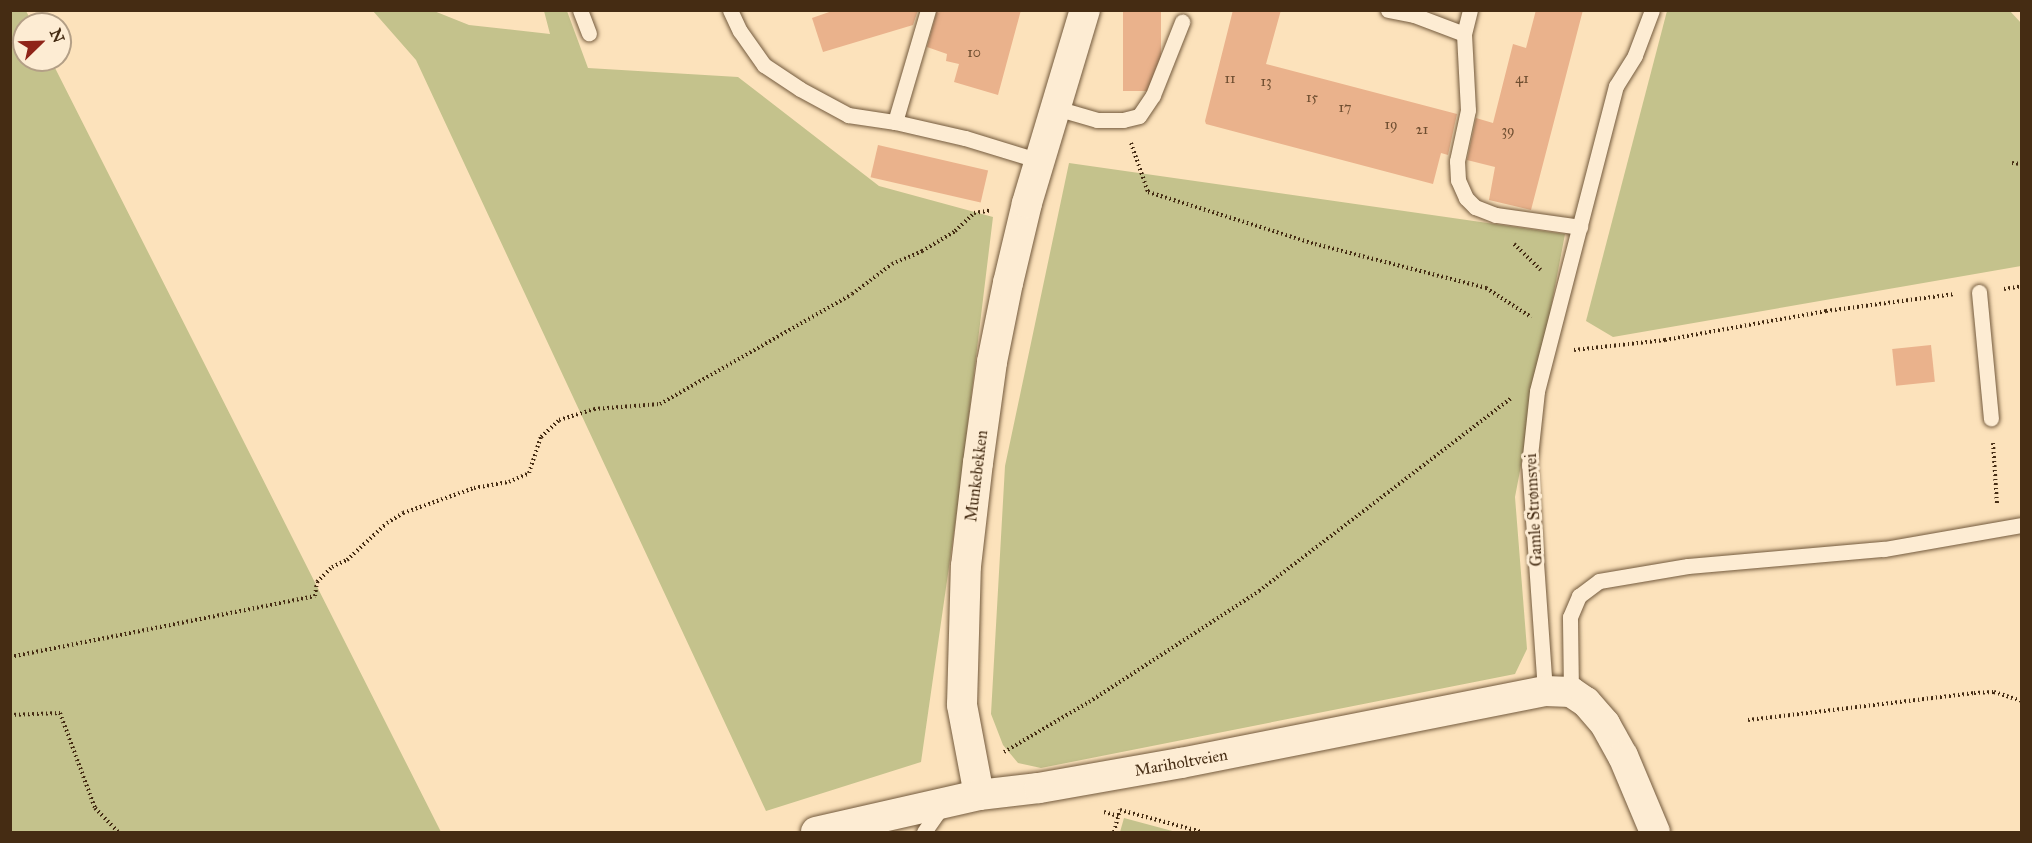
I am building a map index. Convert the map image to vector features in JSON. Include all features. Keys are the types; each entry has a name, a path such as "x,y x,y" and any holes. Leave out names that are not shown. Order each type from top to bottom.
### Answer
{"street":[{"name":"Munkebekken","path":"977,782 962,705 966,566 992,362 1028,203 1085,10"},
{"name":"Mariholtveien","path":"816,832 945,803 977,782 1039,788 1558,692"},
{"path":"1558,692 1586,702 1605,724 1623,756 1655,832"}],"lane":[{"path":"580,10 589,33"},
{"path":"730,10 740,31 764,65 800,89 848,115 896,122 965,138 1040,161"},
{"path":"896,122 928,10"},
{"path":"1388,10 1414,15 1464,34"},
{"path":"1470,10 1464,34 1468,110 1457,161 1458,180 1466,198 1475,207 1521,220 1580,227"},
{"name":"Gamle Strømsvei","path":"1558,692 1529,465 1537,391 1616,86 1635,55 1652,10"},
{"path":"1056,108 1097,120 1123,120 1143,113 1154,95 1182,22"},
{"path":"1979,292 1991,418"},
{"path":"1558,692 1570,617 1579,596 1599,581 1688,566 1884,549 2022,525"},
{"path":"924,832 945,803"}],"path":[{"path":"1123,120 1148,192 1315,244 1486,288 1536,320 1547,353 1665,340 1826,311 2022,286"},
{"path":"2012,163 2022,164"},
{"path":"10,657 315,596 317,582 333,567 347,561 387,523 403,513 474,488 509,482 529,473 541,437 560,420 594,408 660,404 852,294 892,264 955,231 974,213 1028,203"},
{"path":"1475,207 1563,291"},
{"path":"977,782 1089,702 1259,591 1505,399 1537,391"},
{"path":"1991,418 1998,513"},
{"path":"1748,720 1994,692 2022,701"},
{"path":"10,715 60,713 95,808 118,832"},
{"path":"1114,832 1120,810 1202,832"}],"shaded area":[{"path":"2009,10 2022,24 2021,266 1613,337 1586,321 1667,11"},
{"path":"10,11 26,11 12,12 12,72 57,72 441,832 11,832"},
{"path":"373,11 434,11 469,25 550,34 544,11 567,11 588,68 738,77 879,186 993,217 959,497 921,762 766,811 416,60"},
{"path":"1069,163 1565,234 1515,497 1527,649 1515,674 1041,768 1018,763 1003,745 991,714 1005,466"},
{"path":"1124,818 1176,832 1120,832"}],"building":[{"path":"835,10 918,10 913,25 823,52 812,18"},
{"path":"937,10 939,13 940,10 1021,10 998,95 954,82 959,64 946,61 947,54 927,47"},
{"path":"1123,10 1161,10 1161,91 1123,91"},
{"path":"1233,10 1281,10 1266,64 1457,114 1448,155 1441,153 1433,184 1206,124"},
{"path":"1536,10 1583,10 1531,210 1489,200 1495,167 1467,160 1476,118 1493,123 1513,44 1526,48"},
{"path":"878,145 988,170 981,203 871,177"},
{"path":"1931,345 1935,382 1896,386 1892,349"}]}
